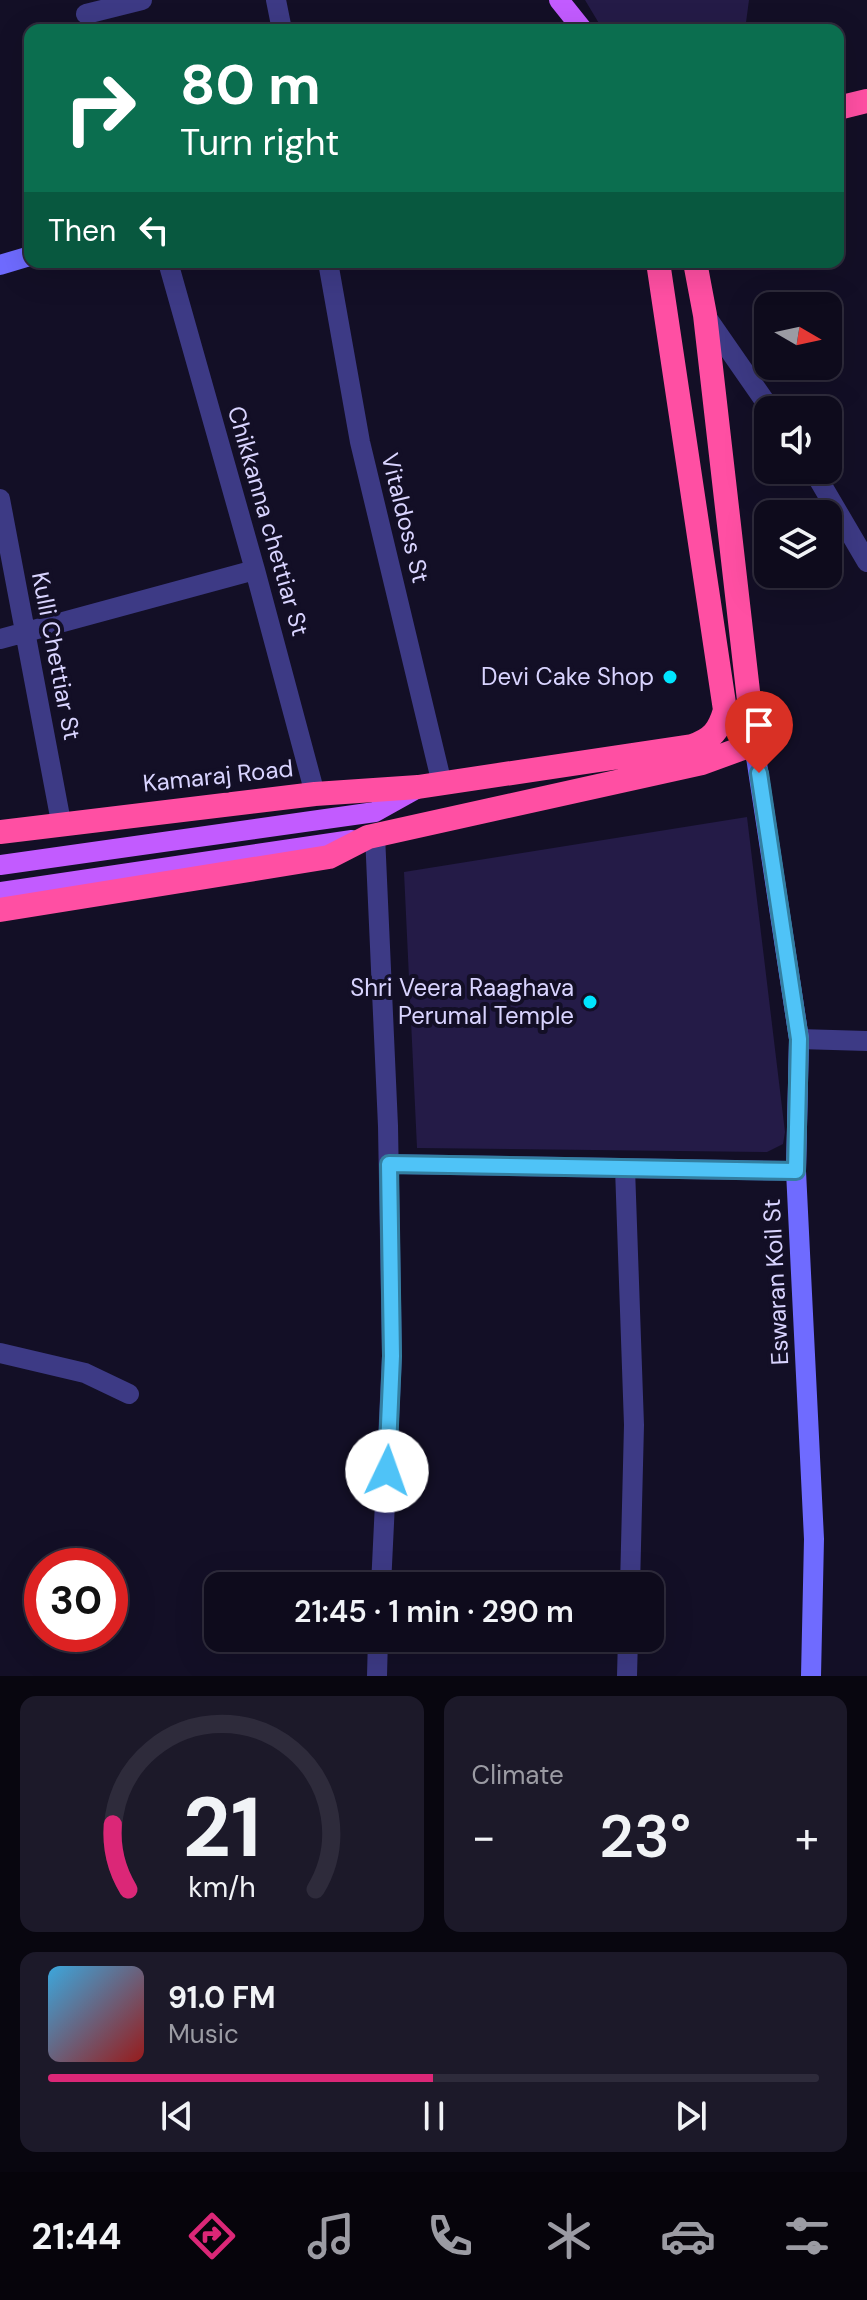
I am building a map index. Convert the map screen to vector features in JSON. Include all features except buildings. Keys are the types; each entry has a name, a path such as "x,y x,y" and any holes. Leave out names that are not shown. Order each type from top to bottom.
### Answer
{"highway":[{"path":"844,91 867,92"},
{"path":"844,107 867,101"},
{"name":"Kamaraj Road","path":"0,832 61,822 315,794 442,784 692,746 709,740 720,726 725,710 659,268"},
{"path":"0,910 329,857 373,828 702,763 754,744 705,315 696,268"}],"main road":[{"path":"559,0 578,24"},
{"path":"0,265 24,258"},
{"name":"Eswaran Koil St","path":"754,744 799,1039 796,1171 814,1539 811,1676"},
{"path":"0,892 340,842 373,828 418,787"},
{"path":"0,865 373,828"}],"street":[{"path":"86,14 142,0"},
{"path":"276,0 281,24"},
{"name":"Chikkanna chettiar St","path":"170,268 315,794"},
{"name":"Vitaldoss St","path":"329,268 360,442 442,784"},
{"path":"705,315 761,396"},
{"path":"821,484 867,562"},
{"name":"Kulli Chettiar St","path":"0,499 61,822"},
{"path":"0,639 255,570"},
{"path":"373,828 389,1164 392,1356 382,1572"},
{"path":"799,1039 867,1041"},
{"path":"389,1164 796,1171"},
{"path":"625,1168 634,1425 630,1572"},
{"path":"0,1353 85,1373 129,1394"},
{"path":"377,1676 378,1652"},
{"path":"627,1676 628,1652"}],"place":[{"name":"Devi Cake Shop","path":"670,677"},
{"name":"Shri Veera Raaghava Perumal Temple","path":"590,1002"}],"route":[{"path":"387,1471 392,1356 389,1164 796,1171 799,1039 759,773"}]}
